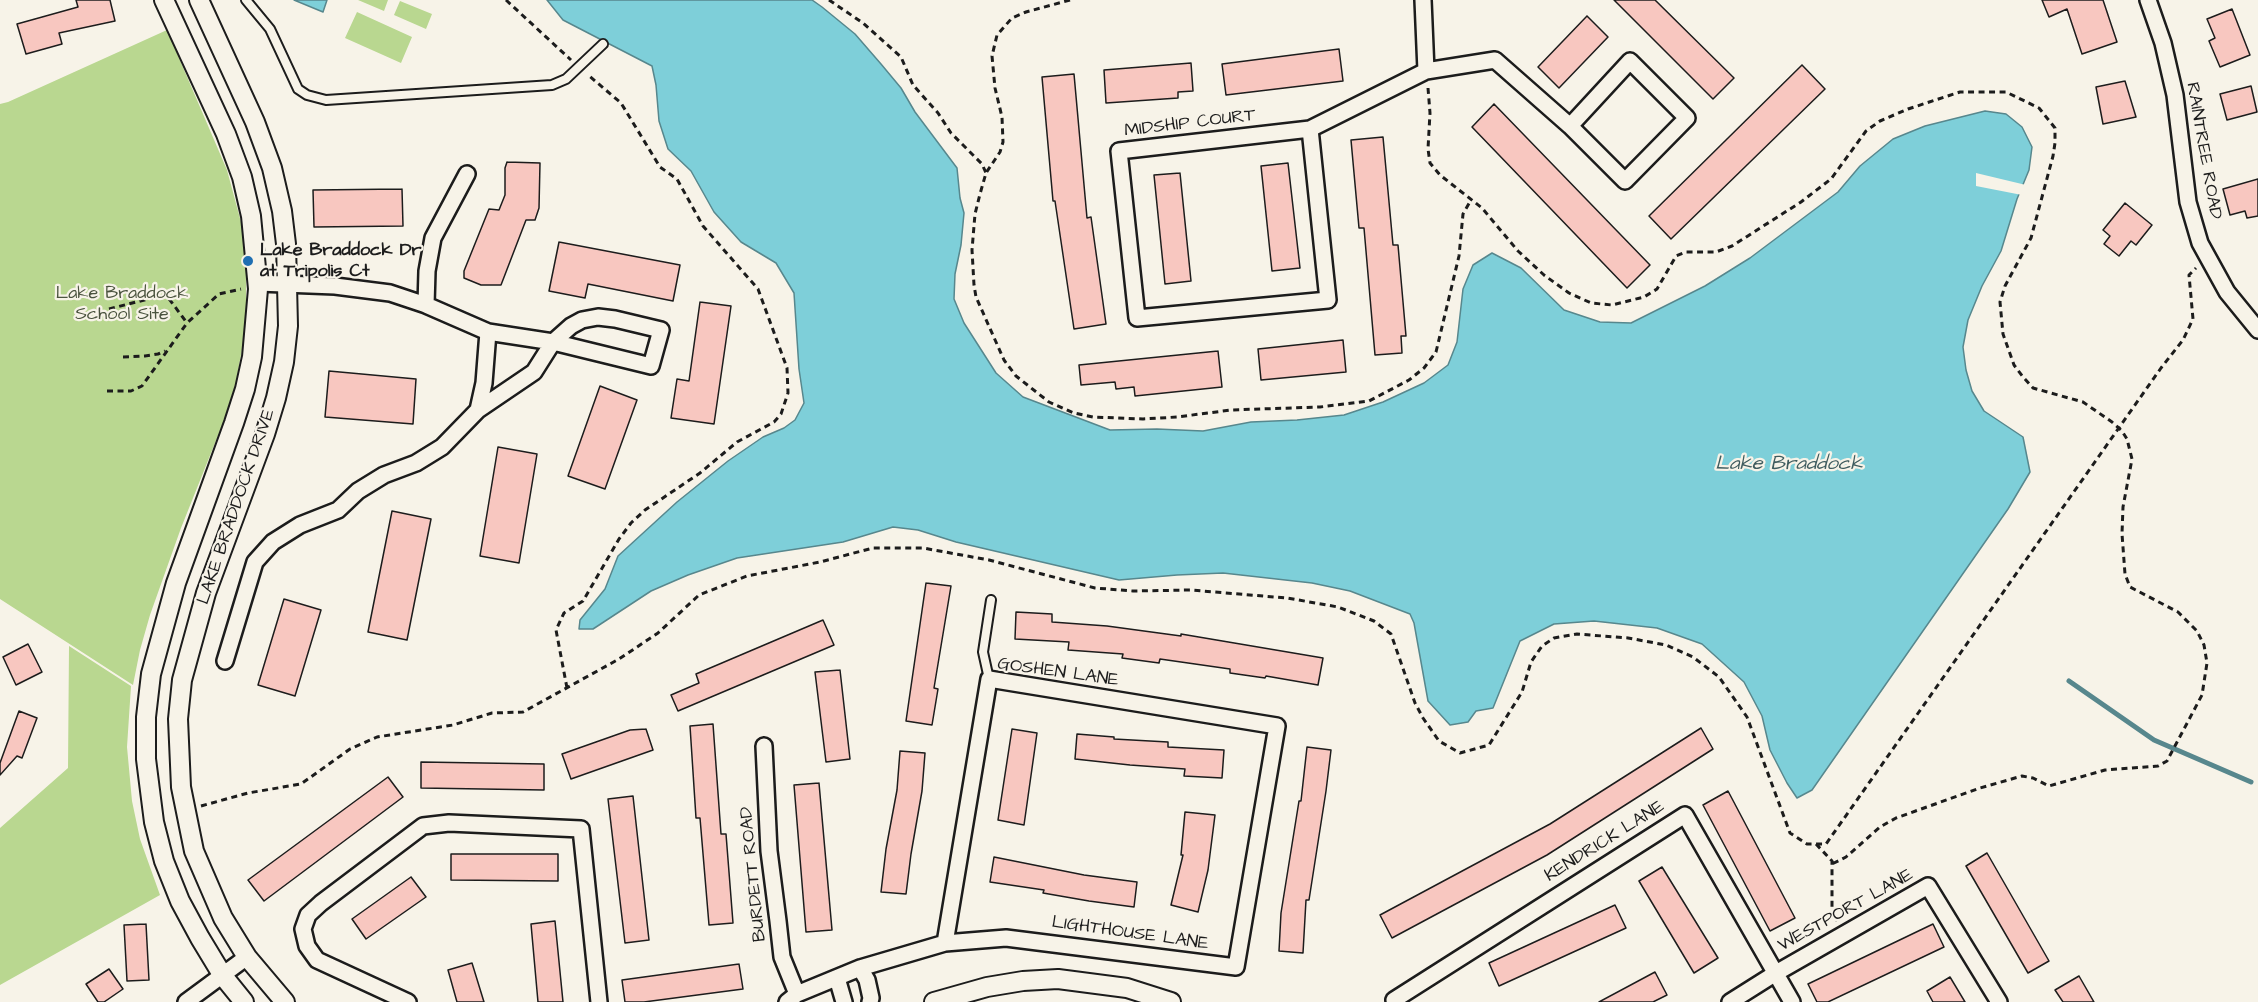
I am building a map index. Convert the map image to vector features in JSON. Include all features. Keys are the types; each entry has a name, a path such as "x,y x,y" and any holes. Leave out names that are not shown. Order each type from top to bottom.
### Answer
{"street":[{"name":"LAKE BRADDOCK DRIVE","path":"164,0 226,134 242,177 251,216 258,286 252,357 245,389 176,583 151,674 146,717 146,759 154,822 164,861 180,901 224,976 244,1002"},
{"name":"LAKE BRADDOCK DRIVE","path":"199,0 255,122 272,168 284,222 288,326 284,362 276,398 265,434 206,593 182,680 178,719 178,757 185,811 195,851 209,888 247,957 285,1002"},
{"path":"1423,0 1426,71"},
{"name":"RAINTREE ROAD","path":"2148,0 2163,43 2175,95 2188,202 2200,243 2227,292 2258,330"},
{"path":"1310,129 1426,71 1496,60 1570,126 1624,181 1687,118 1630,61 1570,126"},
{"name":"MIDSHIP COURT","path":"1310,129 1328,300 1137,318 1119,151 1310,129"},
{"path":"426,305 427,271 433,238 467,174"},
{"path":"225,660 255,562 273,542 300,525 338,510 358,491 384,475 416,463 442,447 478,410 534,372 553,342 571,326 598,317 661,330 651,366 553,342 488,332 426,305 390,293 335,286 288,284 258,286"},
{"path":"478,410 484,383 488,332"},
{"name":"GOSHEN LANE","path":"945,942 989,679 1276,726"},
{"name":"LIGHTHOUSE LANE","path":"792,998 860,968 945,942 1006,938 1236,967 1276,726"},
{"name":"BURDETT ROAD","path":"764,746 769,851 782,957 792,998"},
{"name":"KENDRICK LANE","path":"1395,1002 1394,1000 1685,815 1776,973"},
{"path":"408,1002 317,960 307,946 303,929 308,915 321,903 423,826 449,823 581,829 599,1002"},
{"name":"WESTPORT LANE","path":"1730,1002 1928,886 2000,1002"},
{"path":"186,1002 247,957"},
{"path":"860,968 867,980 870,1002"},
{"path":"1776,973 1792,1002"},
{"path":"837,978 844,1002"},
{"path":"934,1002 987,987 1058,979 1126,988 1171,1002"}],"lane":[{"path":"246,0 270,29 298,89 307,95 326,100 552,85 566,79 603,44"},
{"path":"989,679 983,652 992,600"}],"path":[{"path":"829,0 863,23 901,57 914,85 938,113 951,134 982,164 986,173"},
{"path":"1070,0 1012,18 998,34 992,56 1004,134 1000,152 986,173 975,214 972,250 976,297 1000,352 1016,376 1048,402 1074,413 1093,417 1143,419 1244,409 1320,407 1369,401 1409,380 1431,361 1440,341 1459,256 1462,214 1471,200"},
{"path":"1426,71 1430,112 1428,149 1431,163 1440,175 1482,208 1518,251 1544,275 1569,293 1591,303 1612,305 1644,297 1657,288 1676,256 1686,252 1716,252 1732,246 1801,202 1831,179 1861,137 1880,121 1908,109 1960,92 2006,92 2039,108 2055,128 2055,143 2031,238 2005,286 2000,302 2003,334 2014,365 2033,388 2084,402 2119,428 2127,439 2132,459 2123,507 2123,560 2127,580 2130,587 2178,612 2191,623 2204,645 2207,663 2203,688 2167,761 2158,766 2105,770 2049,786 2033,778 2022,776 1980,788 1896,818 1880,827 1846,857 1832,864"},
{"path":"185,811 248,793 302,784 350,749 377,737 453,724 492,713 523,712 619,659 658,633 699,595 747,576 820,562 873,548 922,548 989,560 1095,588 1133,591 1191,590 1287,598 1338,607 1365,617 1391,634 1415,703 1423,718 1438,741 1460,753 1489,745 1522,692 1531,662 1542,646 1554,638 1587,635 1628,638 1666,645 1693,657 1719,677 1747,717 1790,833 1807,844 1826,844 2183,340 2193,319 2189,275 2190,272 2208,261"},
{"path":"107,391 131,391 142,386 153,374 166,350 187,323 219,294 258,286"},
{"path":"109,309 167,296 187,323"},
{"path":"123,357 158,354 166,350"},
{"path":"1816,844 1832,861 1832,910 1844,934"}],"green space":[{"path":"358,0 388,0 384,11"},
{"path":"400,1 432,14 426,29 394,15"},
{"path":"357,12 412,37 401,63 345,38"},
{"name":"Lake Braddock School Site","path":"167,30 227,170 241,222 246,268 246,306 243,344 236,382 223,423 181,528 150,615 133,685 0,599 0,104"},
{"path":"69,646 131,686 127,747 132,801 140,839 160,895 0,985 0,828 68,768"}],"water":[{"path":"294,0 327,0 323,12"},
{"name":"Lake Braddock","path":"547,0 812,0 822,7 855,34 881,64 901,88 915,112 957,168 964,213 955,274 954,299 964,323 996,373 1023,397 1110,430 1203,431 1251,422 1344,415 1383,402 1424,383 1448,365 1457,342 1463,289 1473,265 1492,253 1521,268 1564,310 1600,322 1631,323 1705,286 1750,258 1838,192 1860,166 1893,139 1925,126 1985,111 2006,114 2022,127 2032,147 2029,170 2017,199 2001,251 1982,286 1968,320 1963,347 1972,391 1984,411 2023,437 2030,472 2008,509 1812,790 1797,798 1770,750 1762,716 1744,682 1702,644 1657,628 1594,621 1554,624 1520,641 1493,708 1476,711 1468,722 1450,725 1428,701 1414,623 1410,614 1350,591 1312,583 1223,573 1119,580 956,542 918,530 893,527 843,542 737,558 651,591 593,629 579,629 580,620 605,589 618,556 677,502 728,461 763,437 784,428 795,420 804,403 799,369 794,293 776,263 741,242 714,212 691,171 668,149 659,121 652,66 563,20"}],"pier":[{"path":"1976,173 2026,185 2022,195 1976,186"}],"building":[{"path":"76,0 110,0 115,21 59,33 62,44 26,54 17,24 78,7"},
{"path":"1614,0 1655,0 1734,78 1713,99"},
{"path":"2042,0 2103,0 2117,42 2082,54 2067,9 2049,17"},
{"path":"2232,9 2250,55 2220,67 2209,41 2215,38 2207,19"},
{"path":"1587,16 1608,37 1559,88 1538,67"},
{"path":"1339,49 1343,81 1226,95 1222,64"},
{"path":"1191,63 1193,91 1178,92 1178,98 1106,103 1104,70"},
{"path":"1802,65 1825,89 1671,239 1649,216"},
{"path":"1074,74 1087,218 1091,217 1106,324 1074,329 1055,201 1053,201 1042,77"},
{"path":"2125,81 2136,117 2103,124 2096,87"},
{"path":"2251,86 2257,112 2227,120 2220,94"},
{"path":"1494,104 1650,265 1627,288 1472,127"},
{"path":"1383,137 1393,245 1398,245 1406,336 1401,336 1402,353 1375,355 1364,228 1359,228 1351,140"},
{"path":"507,162 540,163 539,208 535,220 526,220 501,285 481,285 464,278 464,271 489,209 499,210 505,195"},
{"path":"1288,163 1300,268 1272,271 1261,166"},
{"path":"1180,173 1191,281 1165,284 1154,175"},
{"path":"2258,179 2258,216 2247,218 2245,211 2230,215 2223,189"},
{"path":"402,189 403,226 314,227 313,190"},
{"path":"2125,203 2152,225 2136,245 2131,241 2119,256 2104,244 2110,236 2103,230"},
{"path":"559,242 680,265 673,301 588,284 585,298 549,291"},
{"path":"700,302 731,306 714,424 671,418 677,379 689,381"},
{"path":"1343,340 1346,372 1261,380 1258,349"},
{"path":"1218,351 1222,387 1135,396 1134,387 1116,389 1115,382 1081,385 1079,365"},
{"path":"329,371 416,379 413,424 325,417"},
{"path":"600,386 637,400 605,489 568,476"},
{"path":"498,447 537,454 519,563 480,556"},
{"path":"392,511 431,519 407,640 368,632"},
{"path":"926,583 951,586 934,688 938,689 932,725 906,721"},
{"path":"284,599 321,610 295,696 258,685"},
{"path":"1016,612 1052,614 1052,622 1107,626 1181,636 1181,634 1323,658 1318,685 1266,676 1265,678 1230,673 1230,669 1160,659 1159,663 1122,658 1123,654 1068,650 1069,642 1015,639"},
{"path":"823,620 834,645 678,711 671,695 699,683 696,674"},
{"path":"28,644 42,672 16,685 3,657"},
{"path":"840,670 850,759 826,762 815,672"},
{"path":"19,711 37,718 22,758 17,756 0,775 0,763"},
{"path":"713,724 721,834 726,834 733,923 709,925 700,818 696,818 690,726"},
{"path":"1701,728 1713,749 1547,855 1392,938 1380,915 1550,824"},
{"path":"646,729 653,750 571,779 562,754 630,730"},
{"path":"1012,729 1037,733 1024,825 998,820"},
{"path":"1077,734 1168,742 1168,747 1224,750 1222,778 1184,776 1185,769 1075,759"},
{"path":"1307,747 1331,750 1309,900 1306,900 1303,953 1279,951 1281,913 1299,801 1301,801"},
{"path":"900,751 925,753 922,791 906,894 881,892 897,790"},
{"path":"421,762 544,764 544,790 421,788"},
{"path":"388,777 403,797 264,901 248,880"},
{"path":"819,783 832,930 806,932 794,785"},
{"path":"1728,791 1795,918 1770,931 1703,805"},
{"path":"633,796 649,940 625,943 608,799"},
{"path":"1185,812 1215,815 1208,870 1198,912 1171,905 1183,855 1181,855"},
{"path":"1987,853 2049,961 2028,973 1966,866"},
{"path":"451,854 558,854 558,881 451,880"},
{"path":"994,857 1084,875 1137,882 1134,907 990,882"},
{"path":"1662,867 1718,958 1694,973 1639,881"},
{"path":"411,877 426,897 366,939 352,919"},
{"path":"1615,905 1626,928 1499,986 1489,963"},
{"path":"555,921 563,1002 538,1002 531,924"},
{"path":"146,924 149,980 127,981 124,925"},
{"path":"1933,924 1944,947 1828,1002 1817,1002 1808,984"},
{"path":"472,963 484,1002 457,1002 448,970"},
{"path":"739,964 743,989 644,1002 625,1002 622,980"},
{"path":"109,969 123,989 104,1002 98,1002 86,984"},
{"path":"1655,972 1667,995 1653,1002 1599,1002"},
{"path":"2079,976 2094,1002 2063,1002 2055,990"},
{"path":"1950,977 1965,1002 1933,1002 1927,991"}],"waterway":[{"path":"2069,681 2154,740 2251,782"}],"place":[{"name":"Lake Braddock Dr at Tripolis Ct","path":"248,261"}]}
